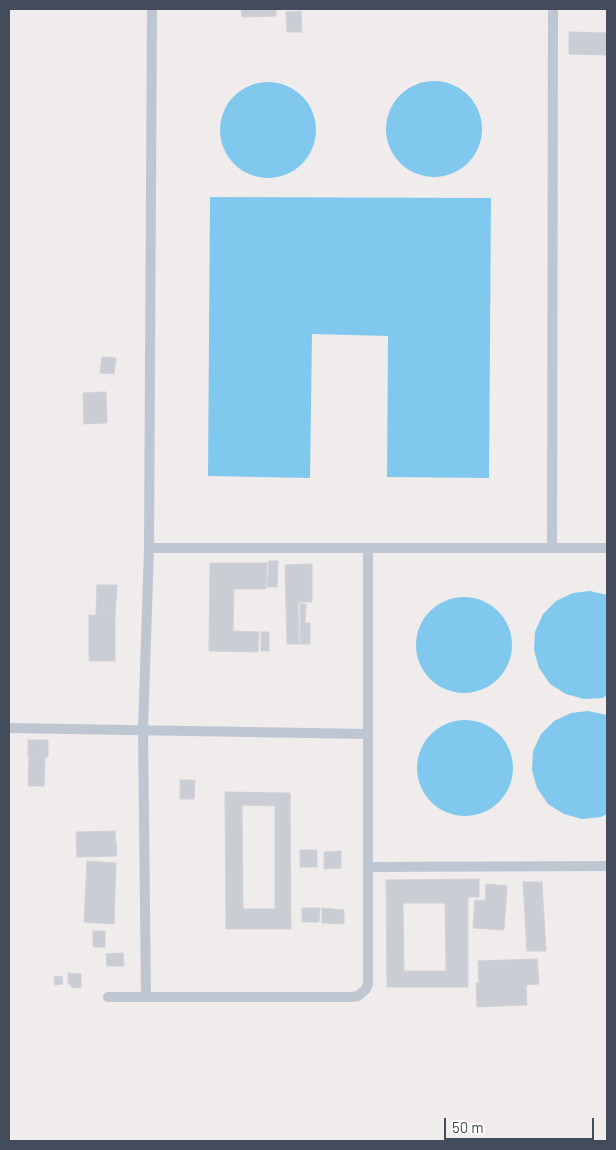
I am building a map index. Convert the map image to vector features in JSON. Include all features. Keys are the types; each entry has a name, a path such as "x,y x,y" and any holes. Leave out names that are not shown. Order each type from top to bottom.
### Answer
{"lane":[{"path":"146,997 143,730 149,548 152,9"},
{"path":"552,548 553,9"},
{"path":"149,548 607,548"},
{"path":"108,997 352,997 358,996 366,989 368,984 368,548"},
{"path":"9,728 368,734"},
{"path":"368,867 607,866"}],"water":[{"path":"434,81 452,85 468,95 478,111 482,129 478,147 468,163 452,173 434,177 416,173 400,163 390,147 386,129 390,111 400,95 416,85"},
{"path":"268,82 286,86 302,96 312,112 316,130 312,148 302,164 286,174 268,178 250,174 234,164 224,148 220,130 224,112 234,96 250,86"},
{"path":"210,197 491,198 489,478 387,477 388,336 312,334 310,478 208,476"},
{"path":"590,591 607,595 607,695 603,698 584,699 566,694 550,684 539,668 534,650 535,632 543,614 556,601 573,593"},
{"path":"464,597 482,601 498,611 508,627 512,645 508,663 498,679 482,689 464,693 446,689 430,679 420,663 416,645 420,627 430,611 446,601"},
{"path":"588,711 607,715 607,814 601,817 582,819 564,814 548,804 537,788 532,770 533,751 541,734 554,721 571,713"},
{"path":"465,720 483,724 499,734 509,750 513,768 509,786 499,802 483,812 465,816 447,812 431,802 421,786 417,768 421,750 431,734 447,724"}],"building":[{"path":"241,9 276,9 276,16 242,17"},
{"path":"301,11 302,32 287,32 286,12"},
{"path":"569,32 607,33 607,55 569,54"},
{"path":"102,357 116,358 114,374 100,373"},
{"path":"106,392 107,423 84,424 83,393"},
{"path":"269,561 278,561 277,587 267,587"},
{"path":"210,563 267,563 266,589 234,589 233,631 259,632 258,652 209,651"},
{"path":"312,564 312,602 298,602 299,644 287,644 285,565"},
{"path":"97,585 117,585 115,616 96,615"},
{"path":"300,604 306,604 305,623 310,623 310,644 300,644"},
{"path":"89,615 115,616 115,661 89,661"},
{"path":"261,632 269,632 269,651 261,651"},
{"path":"28,740 48,740 48,757 28,757"},
{"path":"29,757 45,757 44,786 28,786"},
{"path":"180,780 195,780 194,799 180,799"},
{"path":"225,792 290,793 291,929 226,929","holes":["242,805 275,806 275,909 243,909"]},
{"path":"115,831 117,856 77,857 76,832"},
{"path":"300,850 317,850 317,867 300,867"},
{"path":"341,851 341,868 324,869 324,852"},
{"path":"87,861 116,863 114,924 84,922"},
{"path":"479,879 479,897 468,897 468,987 387,987 386,880","holes":["403,903 445,903 446,971 404,971"]},
{"path":"523,882 542,882 546,951 527,951"},
{"path":"486,884 507,886 504,930 473,928 475,900 485,901"},
{"path":"302,908 320,908 319,922 302,922"},
{"path":"322,908 344,910 344,924 322,923"},
{"path":"93,931 105,931 105,947 93,947"},
{"path":"123,953 124,966 107,966 106,954"},
{"path":"537,959 539,984 526,985 527,1005 477,1007 476,983 479,983 478,961"},
{"path":"68,973 81,974 81,988 71,987 71,984 68,984"},
{"path":"62,976 63,984 55,985 54,977"}]}
